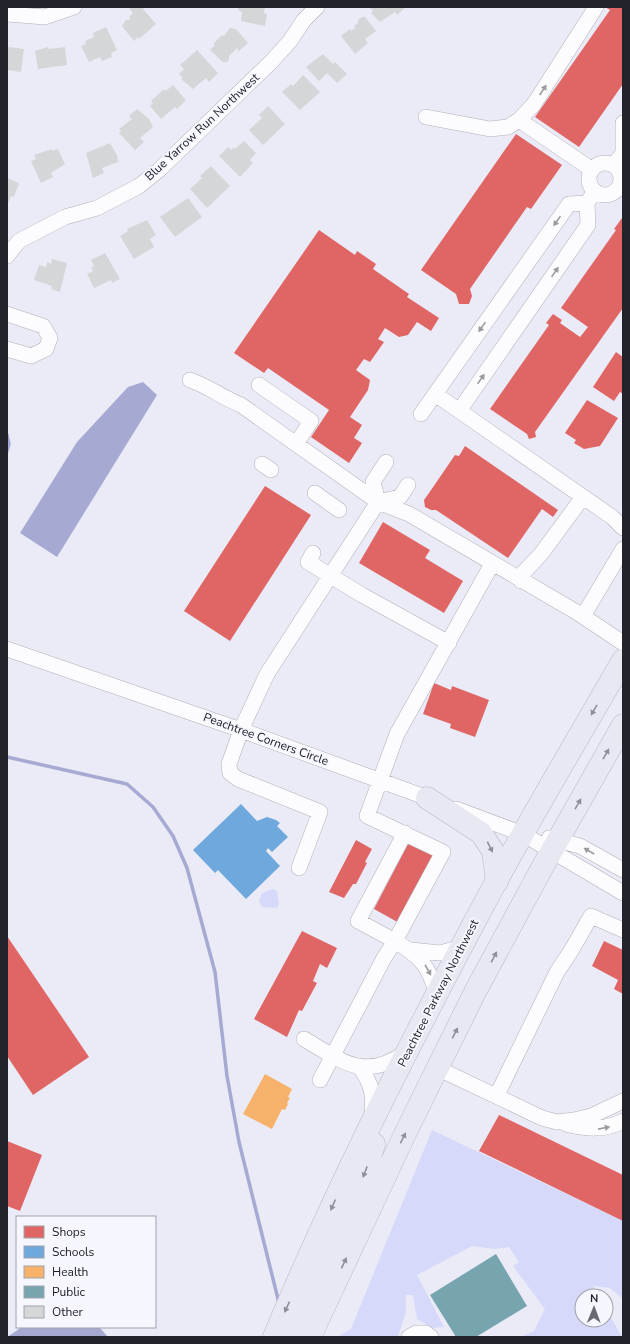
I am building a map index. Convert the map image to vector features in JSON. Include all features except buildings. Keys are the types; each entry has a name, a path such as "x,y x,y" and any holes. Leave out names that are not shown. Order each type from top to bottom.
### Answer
{"highway":[{"name":"Peachtree Parkway Northwest","path":"316,1283 366,1171 377,1133 375,1116 408,1050 497,882 623,660"},
{"path":"292,1337 316,1283 437,1068 475,992 555,845 623,725"},
{"path":"428,798 481,833 493,851 497,882"},
{"path":"274,1337 316,1283"},
{"path":"310,1337 316,1283"}],"street":[{"path":"7,14 45,17 74,7"},
{"name":"Blue Yarrow Run Northwest","path":"7,256 19,241 65,217 96,208 139,186 159,170 271,62 290,41 304,20 317,7"},
{"path":"426,117 490,129 508,127 519,120 534,104 596,7"},
{"path":"519,120 591,169"},
{"path":"421,414 569,204 620,190 620,157 623,132"},
{"path":"459,411 588,225 591,197 589,184 591,169 599,163 620,157"},
{"path":"7,314 43,326 50,338 46,349 31,356 7,349"},
{"path":"190,380 206,386 228,400 241,405 378,502 409,514 583,616 623,643"},
{"path":"259,385 311,421 296,444"},
{"path":"434,394 612,517 623,528"},
{"path":"378,502 373,482 386,462"},
{"path":"299,868 320,812 238,779 230,773 229,764 242,730 267,674 378,502 400,496 408,485"},
{"path":"315,493 339,510"},
{"path":"521,581 524,572 541,554 583,497"},
{"path":"583,616 623,549"},
{"path":"313,553 308,562 332,575 362,595 449,643"},
{"path":"320,1080 384,958 395,941 443,852 367,816 397,734 492,564"},
{"name":"Peachtree Corners Circle","path":"7,649 242,730 555,845 580,846 623,870"},
{"path":"405,834 358,921 411,950 426,966 432,978 437,995"},
{"name":"Peachtree Corners Circle","path":"555,845 569,862 623,893"},
{"path":"496,1095 557,972 591,916 623,930"},
{"path":"411,950 440,953 462,947"},
{"path":"304,1039 333,1055 359,1066 376,1067 386,1064 408,1050"},
{"path":"359,1066 368,1079 373,1098 375,1116"},
{"path":"437,1068 542,1118 580,1128 596,1129 615,1126 623,1121"},
{"path":"557,1122 591,1116 623,1101"},
{"path":"409,1337 416,1333 426,1333 431,1337"}],"shaded area":[{"path":"143,382 157,395 57,557 20,533 77,442 128,387"},
{"path":"272,889 277,891 279,904 277,908 262,907 259,901 262,893"},
{"path":"432,1130 623,1221 623,1299 614,1291 614,1288 593,1286 594,1288 574,1288 574,1328 614,1328 614,1323 622,1337 521,1337 534,1331 545,1309 513,1266 519,1262 509,1247 495,1249 472,1246 417,1275 444,1327 432,1328 417,1319 413,1295 406,1295 406,1312 398,1337 337,1337 351,1329"},
{"path":"20,1328 100,1328 108,1337 7,1337"}],"waterway":[{"path":"7,435 9,444 7,451"},
{"path":"7,757 127,784 153,807 173,836 187,868 215,972 227,1076 239,1142 279,1303"}]}
